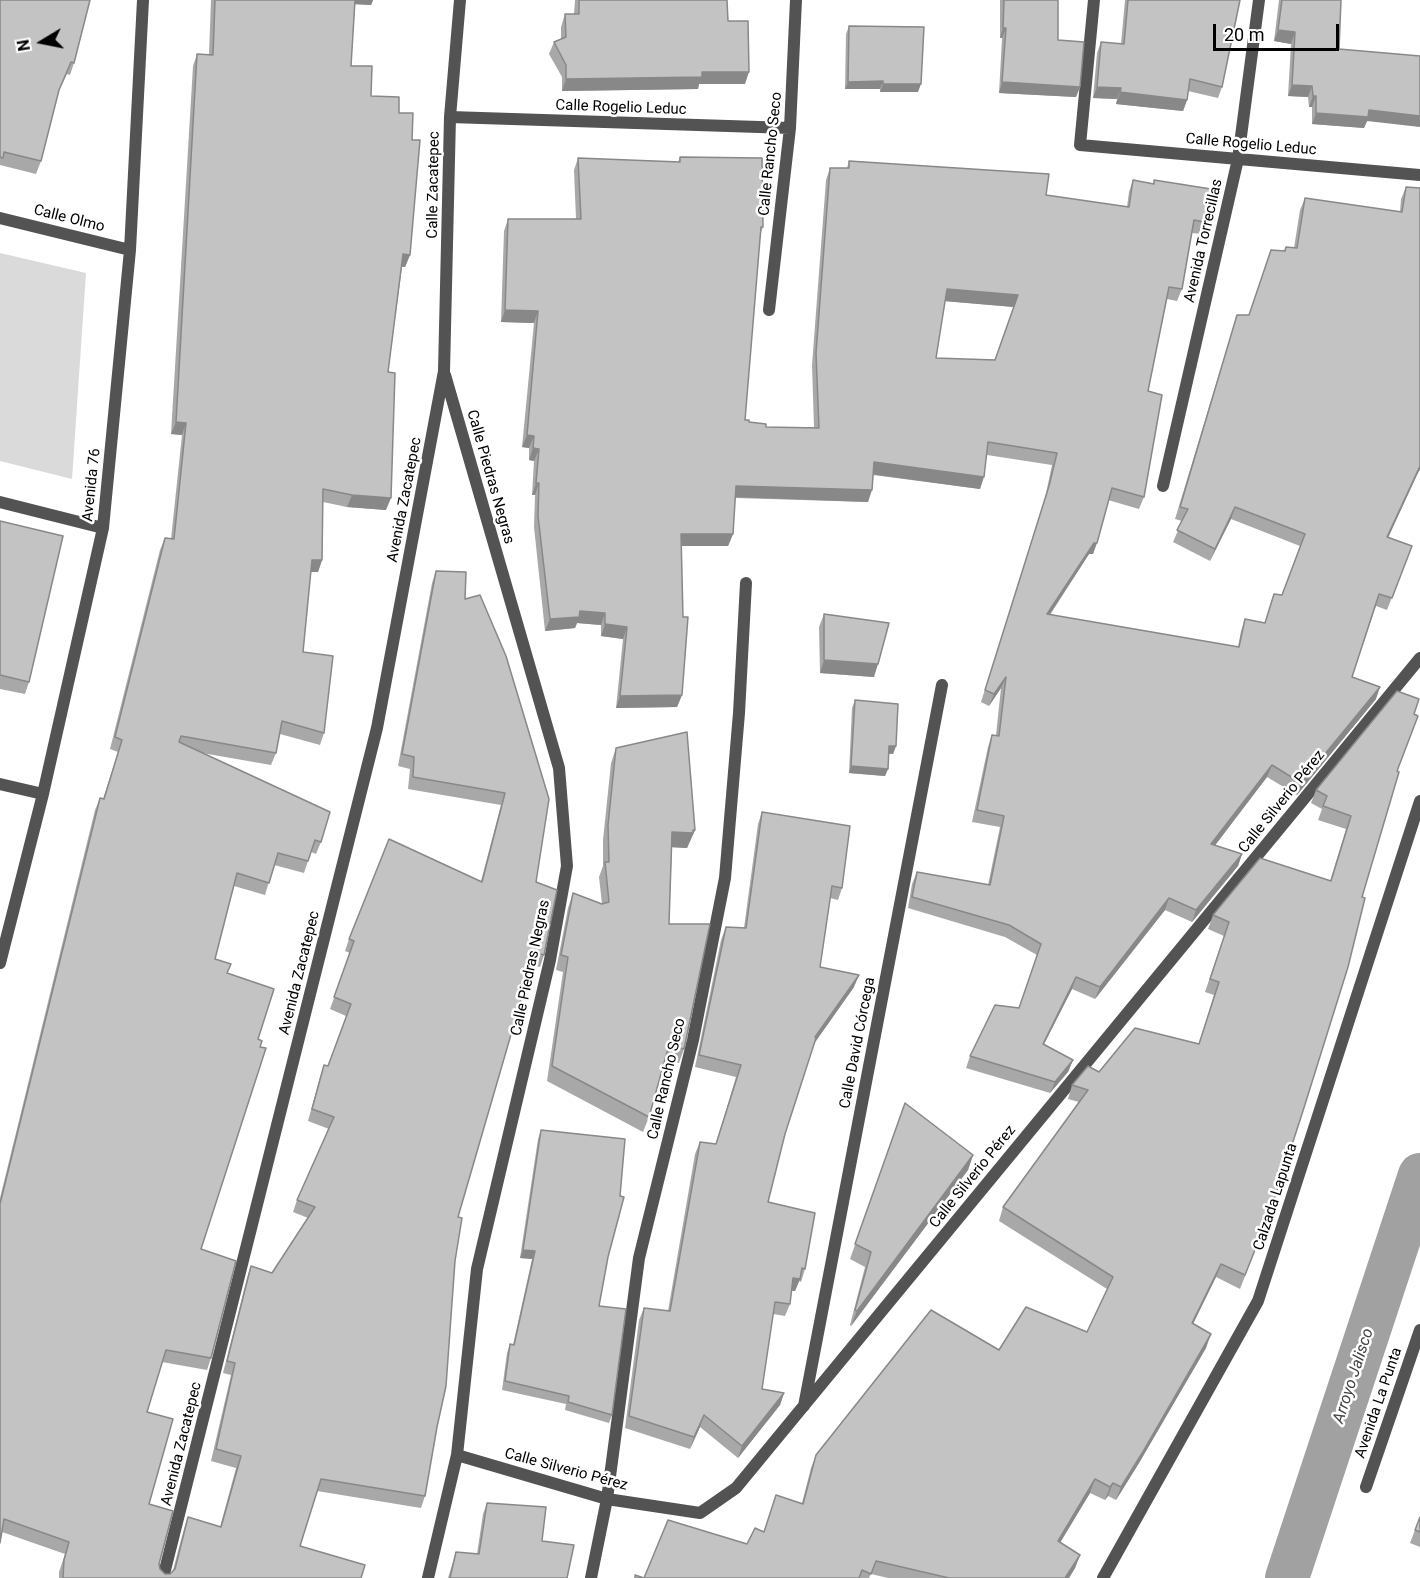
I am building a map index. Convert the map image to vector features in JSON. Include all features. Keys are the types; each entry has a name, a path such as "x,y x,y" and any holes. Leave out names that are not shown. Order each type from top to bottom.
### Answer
{"street":[{"name":"Avenida 76","path":"0,963 43,794 103,528 130,250 143,0"},
{"name":"Calle Zacatepec","path":"444,371 450,117 460,0"},
{"name":"Calle Rancho Seco","path":"768,310 790,129 796,0"},
{"name":"Calle Rogelio Leduc","path":"1094,0 1080,145 1420,175"},
{"name":"Avenida Torrecillas","path":"1163,486 1238,159 1259,0"},
{"name":"Calle Rogelio Leduc","path":"450,117 790,129"},
{"name":"Calle Olmo","path":"0,218 130,250"},
{"name":"Calle Piedras Negras","path":"428,1578 457,1455 477,1269 550,960 567,866 559,768 444,371"},
{"name":"Avenida Zacatepec","path":"163,1578 377,728 444,371"},
{"path":"0,502 103,528"},
{"name":"Calle Rancho Seco","path":"591,1578 607,1499 639,1258 693,1040 725,878 739,713 746,583"},
{"name":"Calle Silverio Pérez","path":"457,1455 607,1499 700,1513 736,1488 1420,658"},
{"name":"Calle David Córcega","path":"804,1407 942,685"},
{"path":"0,784 43,794"},
{"name":"Calzada Lapunta","path":"1103,1578 1258,1301 1420,801"},
{"name":"Avenida La Punta","path":"1366,1487 1420,1330"}],"shaded area":[{"path":"0,253 86,273 72,479 0,461"}],"building":[{"path":"0,0 90,0 74,63 71,62 59,90 41,161 4,152 3,158 0,157"},
{"path":"215,0 355,0 351,66 372,66 371,96 399,97 399,113 413,113 412,140 420,140 410,255 403,254 388,372 395,373 391,498 352,495 323,489 322,560 312,560 303,652 333,656 324,733 282,721 276,753 181,736 179,742 330,812 321,842 315,840 308,861 278,853 269,883 237,873 215,959 231,964 227,973 274,989 258,1039 262,1041 260,1047 266,1048 201,1249 236,1261 211,1358 166,1350 147,1412 173,1419 149,1504 173,1511 159,1564 165,1574 170,1574 175,1569 188,1517 221,1527 241,1456 216,1449 235,1363 227,1361 251,1266 272,1273 315,1207 297,1200 334,1117 312,1109 324,1065 328,1066 351,1004 334,997 354,941 349,939 389,839 482,882 505,793 413,777 414,757 402,754 436,571 466,572 465,599 480,595 506,656 549,799 536,882 557,890 544,955 535,952 458,1217 462,1218 455,1261 446,1386 425,1496 321,1479 300,1546 365,1565 361,1578 63,1578 64,1560 69,1542 4,1519 0,1543 0,1204 100,798 104,799 122,740 115,737 165,538 174,539 186,423 176,422 197,54 213,55"},
{"path":"579,0 727,0 728,21 748,21 749,72 702,72 702,77 566,79 566,65 554,42 566,37 565,14 579,14"},
{"path":"1004,0 1058,0 1058,40 1084,42 1080,87 1002,82 1006,28 1003,28"},
{"path":"1128,0 1240,0 1222,87 1190,79 1187,100 1120,92 1121,88 1097,87 1101,42 1124,44"},
{"path":"1282,0 1341,0 1339,49 1420,56 1420,116 1369,110 1368,117 1316,113 1316,96 1313,96 1312,86 1292,85 1295,32 1278,30"},
{"path":"849,26 924,27 921,84 883,84 883,81 848,82"},
{"path":"680,157 762,158 763,227 761,227 745,420 766,424 766,427 819,428 816,353 830,168 849,168 849,161 1049,174 1046,195 1129,207 1133,180 1154,184 1154,180 1211,189 1204,222 1194,220 1182,289 1169,287 1148,391 1162,395 1144,497 1112,488 1097,543 1094,543 1047,614 1239,647 1245,619 1265,623 1274,594 1282,595 1305,534 1235,507 1215,549 1177,530 1188,509 1180,507 1237,315 1249,315 1271,250 1285,251 1286,247 1297,248 1305,198 1402,212 1406,187 1420,188 1420,466 1387,537 1412,546 1392,598 1379,594 1352,677 1380,687 1301,783 1272,765 1211,844 1242,854 1196,910 1169,898 1100,987 1076,977 1043,1044 1073,1060 1055,1082 970,1056 995,1005 1019,1008 1041,944 1009,925 912,897 917,872 990,885 1004,816 977,810 992,735 999,736 1006,677 994,694 985,690 1049,486 1057,453 988,442 984,477 874,462 872,490 736,486 733,534 681,534 683,617 688,617 682,695 620,696 627,627 605,624 605,613 580,611 579,617 550,619 538,516 539,483 536,483 539,449 533,448 534,436 527,435 538,311 505,310 508,219 581,219 578,158 680,162","holes":["947,289 1018,295 995,360 936,358"]},
{"path":"0,521 63,536 29,682 0,675"},
{"path":"824,614 889,623 878,664 824,660"},
{"path":"1397,691 1419,699 1414,714 1418,716 1397,771 1399,772 1362,897 1365,898 1348,967 1270,1212 1245,1275 1221,1264 1192,1323 1211,1334 1121,1487 1113,1483 1110,1487 1095,1479 1058,1541 1080,1555 1065,1578 949,1578 876,1561 871,1574 862,1570 859,1578 644,1578 668,1520 747,1544 755,1528 764,1532 776,1495 803,1504 816,1455 931,1310 999,1350 1026,1307 1087,1332 1113,1277 1003,1207 1088,1090 1072,1085 1088,1066 1099,1072 1135,1028 1199,1044 1219,982 1210,979 1229,922 1213,915 1260,858 1331,881 1351,816 1323,806 1327,796 1316,790"},
{"path":"855,700 898,704 896,746 889,746 888,769 851,766"},
{"path":"687,732 695,830 693,833 672,832 669,924 710,924 684,1049 669,1045 649,1117 552,1066 568,957 561,955 573,893 602,904 609,902 605,862 609,862 608,825 616,748"},
{"path":"762,812 850,826 842,888 832,886 820,967 859,975 815,1037 785,1134 768,1202 815,1213 805,1269 802,1268 800,1279 793,1278 790,1304 775,1302 762,1389 784,1393 742,1446 704,1415 694,1437 629,1416 644,1308 670,1311 700,1142 716,1144 741,1065 699,1055 726,927 746,928"},
{"path":"905,1103 973,1155 857,1311 855,1310 871,1252 855,1244"},
{"path":"541,1130 625,1139 620,1196 624,1197 608,1257 599,1306 626,1309 612,1415 568,1402 569,1396 505,1381 510,1344 514,1345 535,1251 523,1250"},
{"path":"487,1503 546,1507 542,1541 574,1545 567,1578 450,1578 456,1552 479,1554"},
{"path":"1420,1517 1420,1532 1415,1530"}],"waterway":[{"name":"Arroyo Jalisco","path":"1287,1578 1420,1175"}]}
